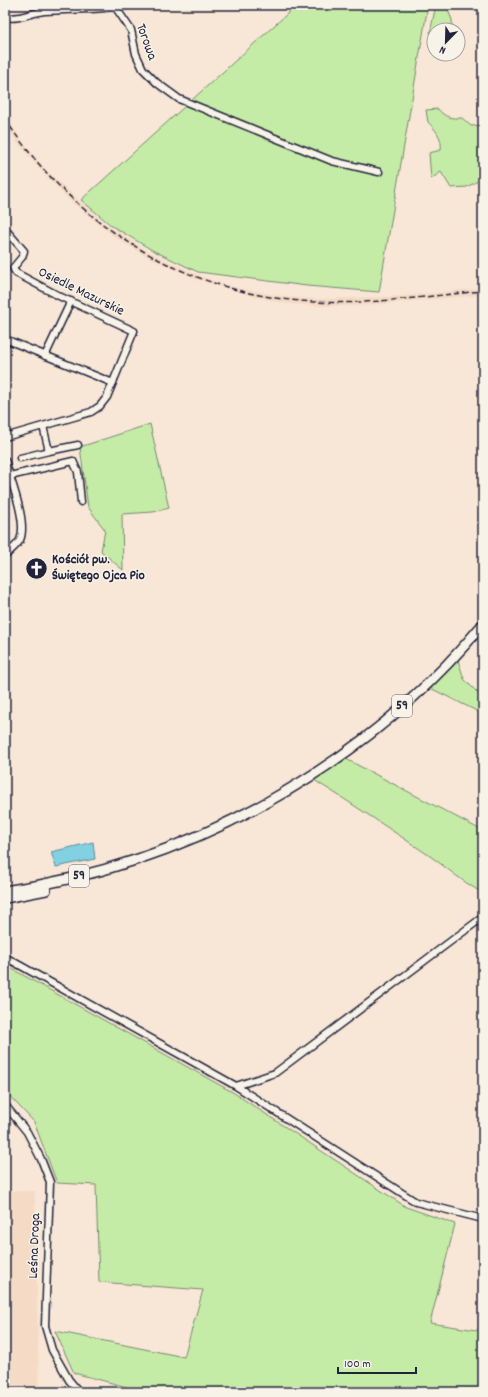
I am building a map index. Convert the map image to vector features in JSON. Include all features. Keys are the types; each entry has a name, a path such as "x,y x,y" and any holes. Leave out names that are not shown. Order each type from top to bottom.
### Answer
{"main road":[{"name":"59","path":"5,898 113,873 166,854 188,841 270,801 350,750 420,690 483,624"},
{"name":"59","path":"5,891 91,873 188,841"}],"street":[{"path":"5,17 20,18 43,12 116,8 131,5"},
{"name":"Torowa","path":"116,8 131,30 136,54 143,69 157,83 189,105 332,161 379,172"},
{"name":"Osiedle Mazurskie","path":"5,229 24,251 22,258 13,268 16,273 134,331 107,397 100,406 91,412 5,437"},
{"path":"45,356 71,301"},
{"path":"5,339 113,383"},
{"path":"43,426 49,451"},
{"path":"20,458 78,444"},
{"path":"5,460 20,515 22,531 17,545 5,556"},
{"path":"10,476 73,461 78,472 81,502"},
{"path":"236,1086 275,1073 483,917"},
{"path":"5,957 236,1086 416,1202 483,1219"},
{"name":"Leśna Droga","path":"5,1105 27,1132 41,1159 50,1182 46,1326 52,1350 69,1380 79,1392"}],"shaded area":[{"path":"5,115 21,139 46,170 102,221 149,252 200,276 233,287 287,297 317,299 402,296 483,288 483,295 358,306 318,306 287,304 256,297 198,280 142,254 116,238 69,200 43,173 16,141 5,123"},
{"path":"5,1191 35,1191 39,1392 5,1392"}],"green space":[{"path":"297,5 428,5 379,292 307,286 198,272 152,250 112,226 81,200"},
{"path":"436,5 446,5 452,22 432,22"},
{"path":"438,109 448,117 462,118 471,126 483,125 483,178 467,187 451,188 441,172 431,179 429,153 441,150 441,142 438,134 428,122 426,110"},
{"path":"150,424 169,508 153,512 122,514 123,570 101,551 105,530 88,507 80,447"},
{"path":"457,657 464,679 483,698 483,714 428,687"},
{"path":"346,759 483,831 483,893 469,885 430,856 314,780"},
{"path":"5,965 234,1093 406,1207 455,1224 430,1323 483,1331 483,1392 146,1392 74,1373 55,1331 184,1357 203,1290 99,1282 96,1185 57,1183 34,1122 5,1091"}],"water":[{"path":"93,842 95,859 56,867 51,852"}],"railway":[{"path":"5,119 33,157 65,191 100,222 137,248 178,269 221,285 267,296 335,303 398,300 483,291"}],"place":[{"name":"Kościół pw. Świętego Ojca Pio","path":"36,568"}]}
